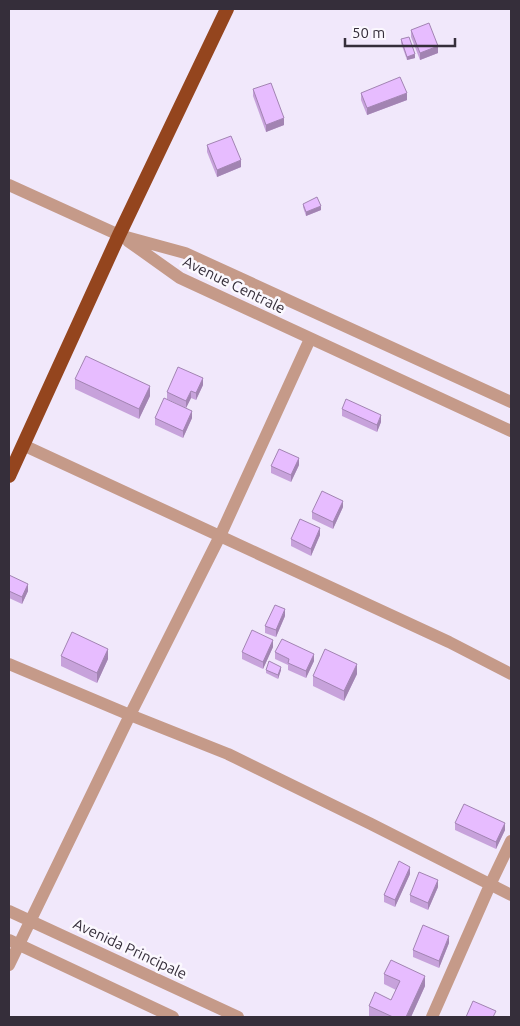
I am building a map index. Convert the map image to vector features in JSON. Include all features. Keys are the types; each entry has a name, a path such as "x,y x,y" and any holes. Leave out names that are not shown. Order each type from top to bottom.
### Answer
{"highway":[{"path":"9,476 227,9"}],"street":[{"path":"9,185 120,235"},
{"name":"Avenue Centrale","path":"120,235 180,278 511,431"},
{"name":"Avenue Centrale","path":"120,235 185,253 511,402"},
{"path":"9,965 14,942 30,921 220,536 310,339"},
{"path":"24,445 449,642 511,674"},
{"path":"9,664 228,754 511,895"},
{"path":"432,1017 511,840"},
{"name":"Avenida Principale","path":"9,911 238,1017"},
{"path":"14,942 173,1017"}],"building":[{"path":"429,23 438,46 420,53 411,30"},
{"path":"409,37 415,54 407,57 401,39"},
{"path":"400,77 407,93 367,108 361,93"},
{"path":"271,83 284,118 266,125 253,89"},
{"path":"231,136 241,160 217,170 207,145"},
{"path":"317,197 321,206 306,212 303,204"},
{"path":"86,356 150,386 139,409 75,379"},
{"path":"178,367 203,378 196,393 191,391 186,401 167,392"},
{"path":"164,398 192,411 183,431 155,418"},
{"path":"346,399 381,415 377,425 342,409"},
{"path":"279,449 299,458 291,475 271,466"},
{"path":"322,491 343,501 333,522 312,512"},
{"path":"300,519 320,528 311,549 291,539"},
{"path":"9,575 28,584 22,597 9,591"},
{"path":"275,605 285,609 276,630 265,626"},
{"path":"252,630 273,640 263,662 242,652"},
{"path":"72,632 108,649 97,673 61,656"},
{"path":"282,639 314,654 306,671 288,663 289,659 275,652"},
{"path":"325,649 357,664 344,691 313,676"},
{"path":"269,661 281,667 278,675 266,670"},
{"path":"464,804 505,823 496,842 455,823"},
{"path":"399,861 410,867 395,900 384,895"},
{"path":"419,872 438,880 428,903 410,895"},
{"path":"423,925 449,936 439,961 413,950"},
{"path":"391,960 425,976 406,1017 393,1017 369,1006 375,992 391,1000 400,981 384,974"},
{"path":"473,1001 496,1011 493,1017 466,1017"}]}
